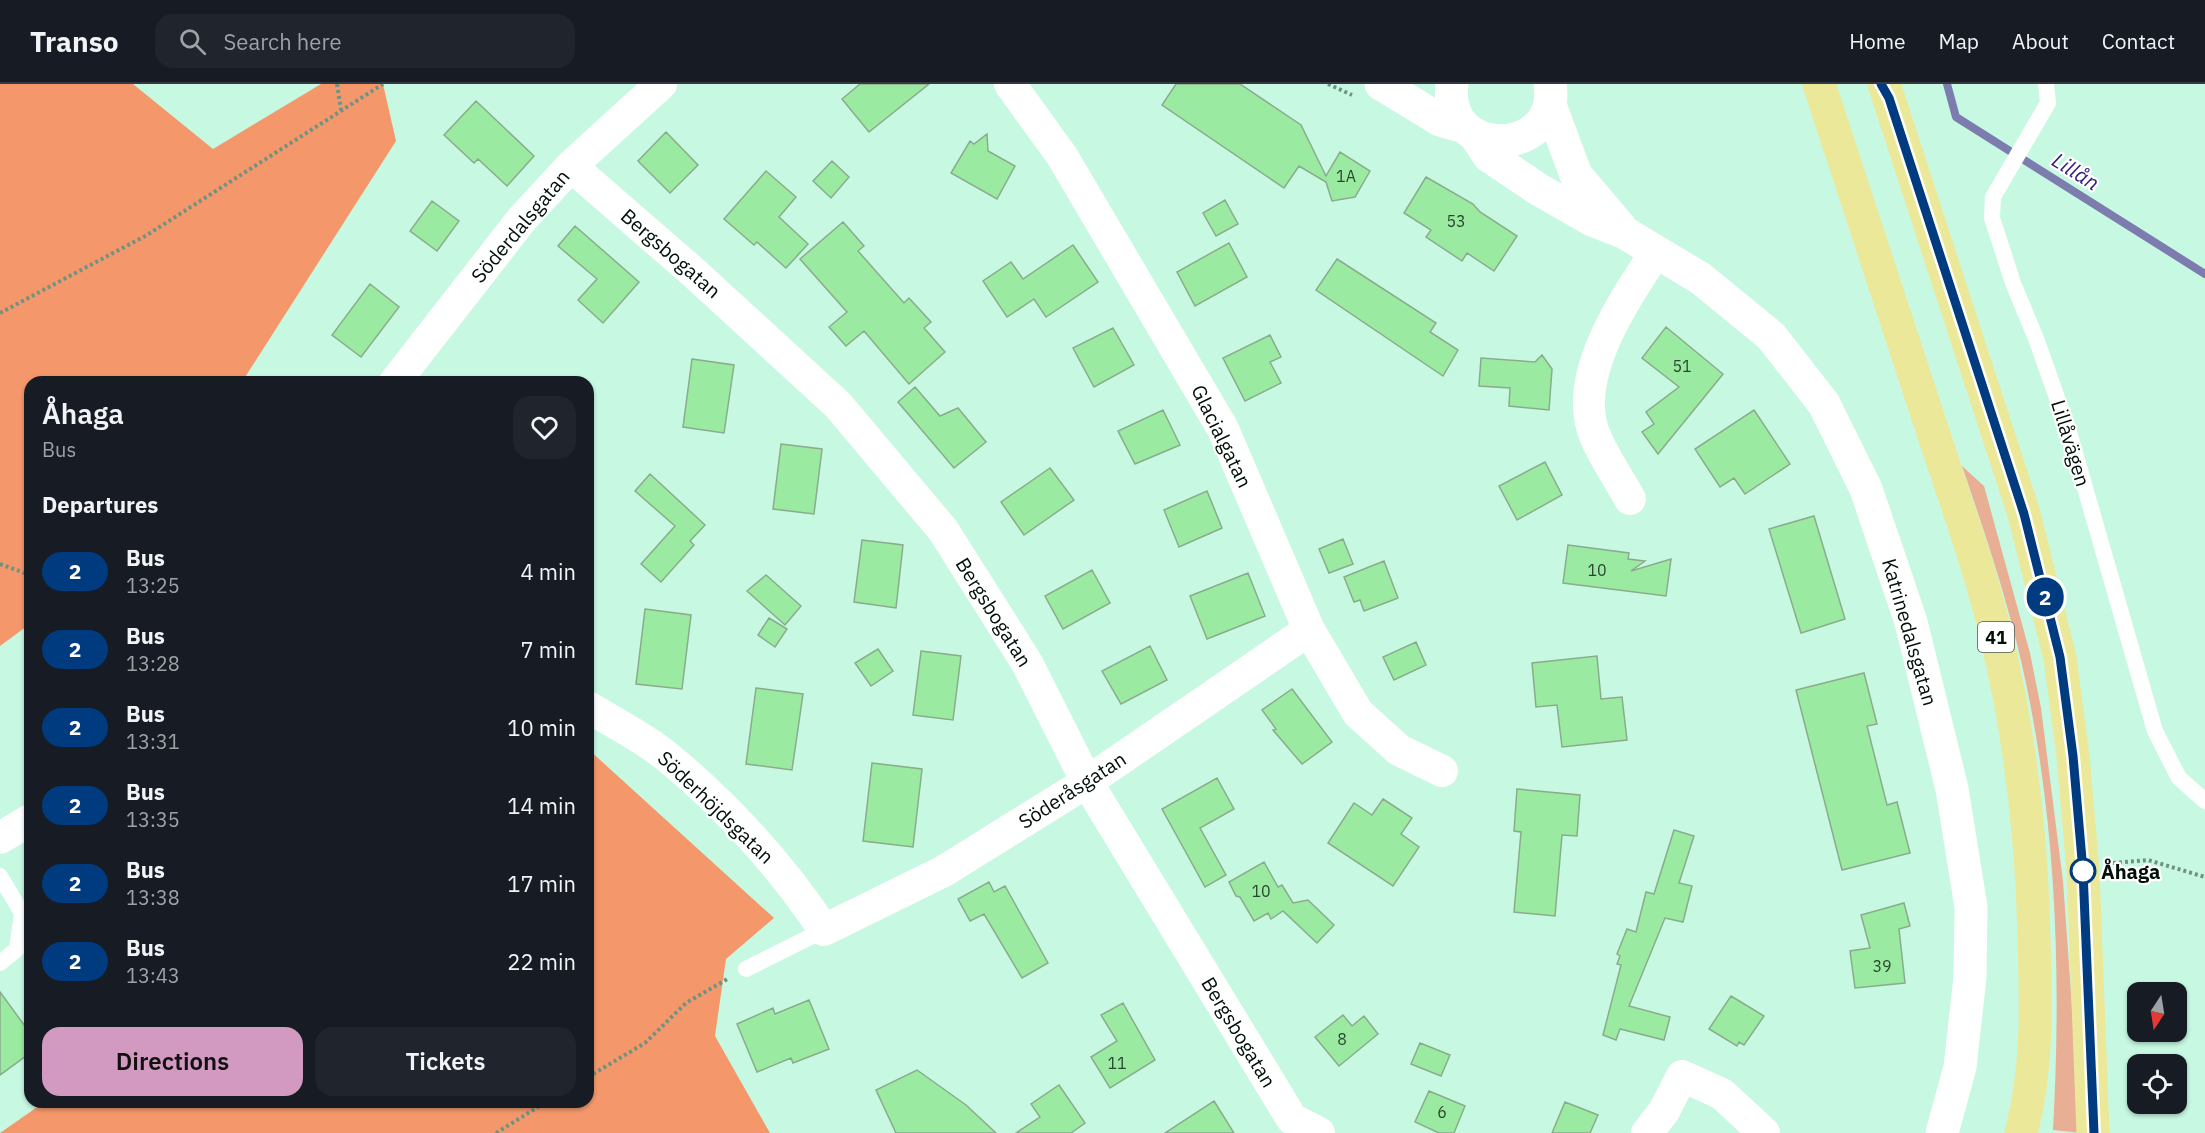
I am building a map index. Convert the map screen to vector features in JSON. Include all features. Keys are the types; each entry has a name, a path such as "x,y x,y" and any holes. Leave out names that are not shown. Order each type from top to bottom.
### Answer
{"main road":[{"name":"41","path":"1819,84 1961,517 1999,647 2019,760 2034,920 2034,1067 2030,1098 2021,1133"},
{"path":"1885,89 2024,514 2060,657 2073,756 2083,871 2093,1133"}],"street":[{"name":"Söderdalsgatan","path":"400,376 522,219 571,166 661,84"},
{"name":"Glacialgatan","path":"1010,84 1062,156 1223,429 1309,630 1358,713 1399,750 1442,771"},
{"name":"Katrinedalsgatan","path":"1452,84 1451,95 1455,112 1489,156 1538,189 1592,219 1625,233 1700,278 1771,336 1824,404 1866,489 1911,622 1953,789 1971,907 1970,977 1960,1067 1942,1133"},
{"path":"1368,90 1491,141 1509,142 1525,136 1539,125 1551,90"},
{"name":"Katrinedalsgatan","path":"1551,90 1576,175 1625,233"},
{"name":"Bergsbogatan","path":"571,166 838,405 943,530 1027,663 1087,782 1299,1128"},
{"path":"1630,499 1595,437 1589,406 1593,375 1603,343 1656,252"},
{"name":"Söderåsgatan","path":"824,930 944,872 1087,782 1309,630"},
{"name":"Söderhöjdsgatan","path":"594,710 664,754 752,835 792,882 824,930"},
{"path":"0,838 24,824"},
{"path":"1647,1133 1664,1111 1682,1076 1722,1094 1764,1133"}],"lane":[{"name":"Lillåvägen","path":"2046,84 2048,103 1993,197 1992,218 2069,432 2155,731 2179,778 2205,801"},
{"path":"0,876 22,913 17,949 0,963"},
{"path":"746,969 824,930"}],"path":[{"path":"337,84 341,110"},
{"path":"0,313 147,235 383,84"},
{"path":"1328,84 1368,90"},
{"path":"0,564 24,573"},
{"path":"2112,870 2112,863 2148,860 2205,877"},
{"path":"594,1073 645,1043 686,1003 705,990 746,969"},
{"path":"496,1133 536,1108"}],"shaded area":[{"path":"0,84 133,84 213,149 321,84 383,84 396,141 246,376 24,376 24,628 0,646"},
{"path":"1962,466 1984,486 2030,653 2041,708 2063,881 2081,1133 2053,1130 2057,1008 2056,947 2048,824 2040,764 2030,704 2011,621"},
{"path":"594,754 774,918 726,959 715,1036 770,1133 0,1133 36,1108 594,1108"}],"building":[{"path":"860,84 929,84 869,132 842,99"},
{"path":"1176,84 1240,84 1301,125 1326,176 1340,152 1370,171 1355,197 1332,201 1326,182 1299,166 1284,188 1162,105"},
{"path":"476,101 534,156 507,186 478,159 474,163 444,135"},
{"path":"666,132 698,165 670,193 638,161"},
{"path":"987,134 988,151 1015,166 997,199 951,173 970,141 974,144"},
{"path":"832,161 849,177 831,198 813,181"},
{"path":"766,171 796,197 779,217 808,244 786,268 757,242 754,245 724,219"},
{"path":"1426,177 1473,204 1480,212 1517,236 1494,271 1467,253 1462,261 1426,237 1431,230 1404,213"},
{"path":"1225,200 1238,224 1216,236 1203,213"},
{"path":"432,201 459,221 437,251 410,231"},
{"path":"843,222 864,246 858,251 904,303 909,298 931,322 924,328 945,352 909,384 864,331 846,346 829,327 847,312 800,259"},
{"path":"575,226 639,282 603,323 578,300 597,279 558,246"},
{"path":"1229,243 1247,277 1195,306 1177,272"},
{"path":"1073,245 1098,282 1046,317 1034,299 1007,317 983,281 1011,262 1023,279"},
{"path":"1337,259 1436,323 1430,332 1458,350 1443,376 1316,290"},
{"path":"370,284 399,307 361,357 332,335"},
{"path":"1666,327 1723,374 1658,454 1642,432 1654,424 1646,412 1679,387 1642,358"},
{"path":"1113,328 1134,365 1094,387 1073,348"},
{"path":"1270,335 1281,357 1270,362 1281,383 1245,401 1223,358"},
{"path":"1542,355 1552,369 1549,410 1509,406 1510,388 1479,386 1481,358 1535,362"},
{"path":"692,359 734,365 724,433 683,427"},
{"path":"915,387 940,416 958,408 986,442 954,468 898,402"},
{"path":"1163,410 1180,445 1135,464 1118,431"},
{"path":"1754,410 1790,464 1745,494 1734,478 1720,487 1695,449"},
{"path":"781,444 822,449 814,514 773,509"},
{"path":"1545,462 1562,495 1517,520 1499,486"},
{"path":"1050,468 1074,500 1024,535 1001,502"},
{"path":"650,474 705,525 690,541 694,545 661,582 641,564 675,526 635,491"},
{"path":"1207,491 1222,528 1179,547 1164,510"},
{"path":"1814,516 1845,619 1801,633 1769,529"},
{"path":"1343,539 1353,564 1329,573 1319,549"},
{"path":"862,540 903,545 896,608 854,602"},
{"path":"1568,545 1629,553 1628,559 1645,561 1631,571 1671,559 1666,596 1563,583"},
{"path":"1384,561 1398,598 1364,611 1360,600 1354,602 1344,577"},
{"path":"1092,570 1110,603 1063,629 1045,596"},
{"path":"1248,573 1265,616 1207,639 1190,596"},
{"path":"766,575 801,606 785,625 747,591"},
{"path":"645,609 691,615 682,689 636,684"},
{"path":"769,618 787,629 775,647 758,635"},
{"path":"1416,642 1426,665 1394,680 1383,657"},
{"path":"1150,646 1167,680 1121,704 1102,671"},
{"path":"878,649 893,671 871,686 855,663"},
{"path":"921,651 961,656 953,720 913,715"},
{"path":"1597,656 1601,699 1622,697 1627,740 1562,747 1557,705 1536,707 1532,663"},
{"path":"1864,673 1877,724 1867,726 1887,805 1897,802 1910,853 1842,870 1796,690"},
{"path":"756,688 803,694 792,770 746,764"},
{"path":"1292,689 1332,742 1302,764 1273,730 1276,729 1262,710"},
{"path":"872,763 922,769 913,847 863,841"},
{"path":"1217,778 1234,809 1200,828 1226,875 1205,887 1162,809"},
{"path":"1517,789 1580,795 1577,836 1562,835 1555,916 1514,912 1521,832 1514,831"},
{"path":"1383,799 1412,818 1401,834 1419,847 1393,886 1328,843 1354,803 1372,815"},
{"path":"1674,830 1694,836 1679,883 1692,886 1683,922 1665,918 1629,1006 1670,1017 1664,1040 1620,1029 1616,1040 1603,1035 1621,965 1617,964 1620,956 1617,954 1627,929 1636,932 1646,892 1654,894"},
{"path":"1264,862 1278,887 1282,885 1293,903 1308,900 1334,925 1317,943 1283,911 1271,919 1268,913 1254,921 1240,897 1236,896 1229,882"},
{"path":"989,882 994,892 1005,886 1048,963 1022,978 984,914 970,921 958,899"},
{"path":"1904,903 1910,926 1899,929 1905,983 1855,988 1850,951 1870,948 1861,915"},
{"path":"0,992 24,1025 24,1057 0,1075"},
{"path":"1731,996 1764,1016 1744,1045 1739,1042 1737,1046 1709,1029"},
{"path":"809,1000 829,1049 793,1063 791,1058 757,1072 737,1024 773,1008 775,1014"},
{"path":"1123,1003 1155,1060 1110,1088 1091,1057 1117,1041 1101,1015"},
{"path":"1343,1015 1352,1026 1364,1016 1378,1034 1339,1066 1315,1037"},
{"path":"1420,1043 1450,1055 1441,1076 1411,1064"},
{"path":"917,1070 966,1105 996,1133 896,1133 876,1090"},
{"path":"1059,1085 1085,1123 1071,1133 1016,1133 1040,1117 1031,1104"},
{"path":"1429,1091 1465,1106 1454,1133 1439,1133 1415,1122"},
{"path":"1214,1101 1234,1133 1165,1133"},
{"path":"1565,1102 1598,1115 1590,1133 1552,1133"}],"waterway":[{"name":"Lillån","path":"1947,84 1956,117 2205,274"}],"bus line":[{"name":"2","path":"1881,84 1889,98 2024,514 2060,657 2073,756 2083,871 2094,1133"}],"place":[{"name":"Åhaga","path":"2083,871"}]}
